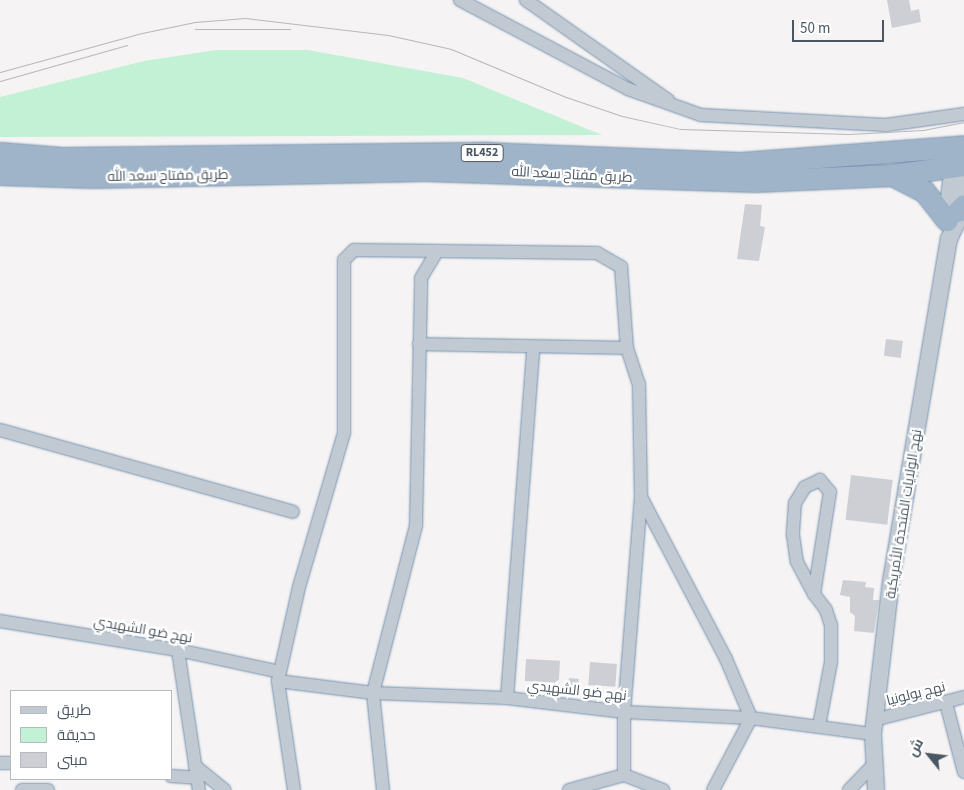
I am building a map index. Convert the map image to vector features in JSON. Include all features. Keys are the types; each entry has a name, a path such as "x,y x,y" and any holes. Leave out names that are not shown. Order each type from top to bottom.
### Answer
{"highway":[{"name":"طريق مفتاح سعد الله","path":"0,153 62,158 488,153 740,163 960,160"},
{"name":"طريق مفتاح سعد الله","path":"0,174 93,177 425,170 755,181 892,175 960,160"},
{"path":"892,175 924,192 954,219"}],"street":[{"path":"460,0 621,86 683,110 729,118 886,125 964,114"},
{"path":"526,0 683,110"},
{"name":"نهج الولايات المتحدة الأمريكية","path":"876,790 874,727 891,581 954,219 960,160"},
{"path":"294,790 279,676 299,587 344,433 344,260 354,250 606,256 621,267 627,348 639,384 641,497 624,712 624,776"},
{"path":"383,790 373,693 416,526 421,278 429,259 437,251"},
{"path":"419,344 533,349 627,348"},
{"path":"507,698 533,349"},
{"path":"0,430 293,512"},
{"path":"814,594 830,502 829,488 820,480 805,487 795,503 793,535 797,562 814,594 826,610 832,643 820,726"},
{"path":"641,497 726,660 751,718 713,790"},
{"name":"نهج ضو الشهيدي","path":"0,621 178,650 279,676 373,693 507,698 624,712 751,718 820,726 874,727"},
{"path":"178,650 197,778"},
{"name":"نهج بولونيا","path":"874,727 964,697"},
{"path":"946,703 964,772"},
{"path":"849,790 874,764"},
{"path":"172,776 197,778 224,790"},
{"path":"570,790 624,776 664,790"},
{"path":"22,790 48,790"}],"green space":[{"path":"216,50 308,50 463,78 602,135 0,137 0,97 144,61"}],"building":[{"path":"887,0 909,0 911,11 919,9 921,22 892,28"},
{"path":"745,204 762,205 760,226 765,227 759,261 737,259"},
{"path":"886,339 903,341 901,358 884,356"},
{"path":"851,475 893,480 887,525 846,520"},
{"path":"843,580 866,582 865,587 874,588 873,600 879,600 874,633 854,631 855,616 850,612 850,597 840,595"},
{"path":"526,659 560,661 559,683 525,681"},
{"path":"590,662 617,664 615,687 588,685"},
{"path":"569,678 579,679 577,692 568,692"}],"tram line":[{"path":"0,72 142,33 195,22 245,18 388,35 451,49 566,97 622,116 680,129 849,134 923,130 964,122"},
{"path":"195,29 290,29"},
{"path":"0,81 127,45"}]}
